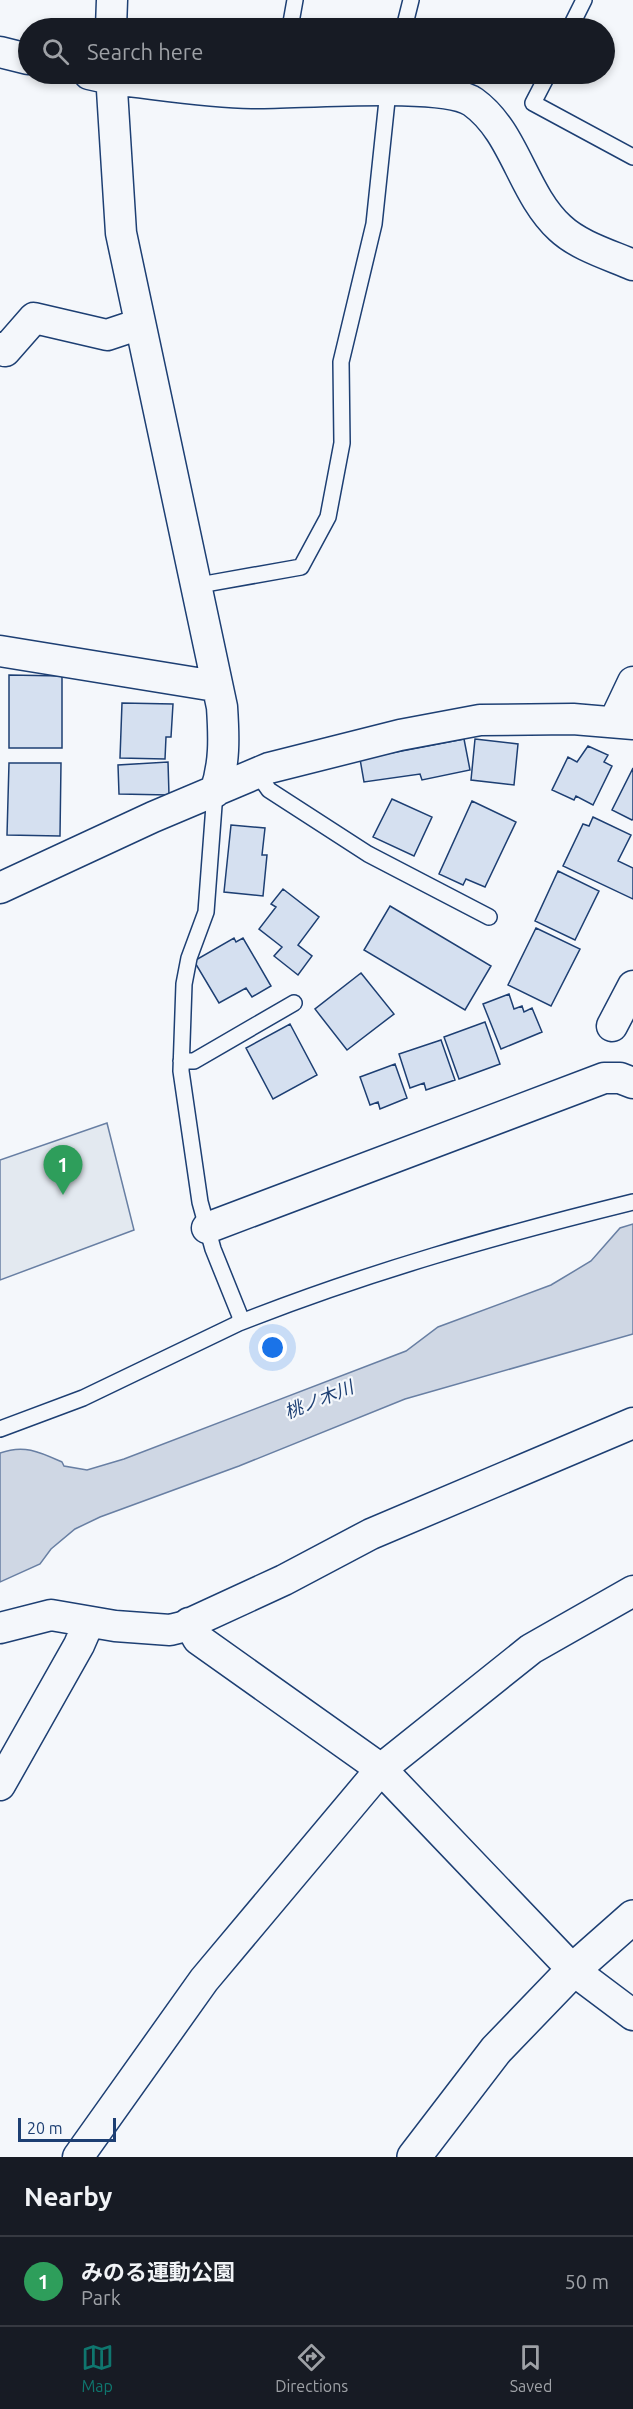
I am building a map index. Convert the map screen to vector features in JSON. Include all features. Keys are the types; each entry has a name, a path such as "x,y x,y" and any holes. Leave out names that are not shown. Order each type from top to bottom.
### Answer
{"street":[{"path":"111,18 112,0"},
{"path":"0,52 18,56"},
{"path":"105,84 121,233 215,686 222,707 224,740 221,773 215,792"},
{"path":"177,84 250,93 277,84"},
{"path":"398,84 470,100 490,117 530,188 560,228 583,243 633,265"},
{"path":"0,348 5,351 34,318 106,335 140,324"},
{"path":"0,651 215,686"},
{"path":"0,888 269,768 400,735 480,720 573,719 624,723 633,682"},
{"path":"612,1026 633,986"},
{"path":"207,1228 604,1078 620,1078 633,1083"},
{"path":"0,1628 51,1615 89,1622 170,1630 284,1580 371,1534 633,1424"},
{"path":"78,2157 204,1980 381,1769 531,1649 633,1591"},
{"path":"0,1785 79,1645 89,1622"},
{"path":"189,1623 198,1639 381,1769 573,1970 633,2015"},
{"path":"414,2157 496,2050 573,1970 633,1917"}],"lane":[{"path":"292,18 296,0"},
{"path":"406,18 411,0"},
{"path":"575,18 584,0"},
{"path":"195,586 301,567 328,517 342,443 341,362 374,224 390,84"},
{"path":"543,84 533,103 633,157"},
{"path":"258,773 269,790 368,854 489,917"},
{"path":"215,792 206,912 189,958 184,984 181,1061 187,1122 207,1228 240,1316 239,1323"},
{"path":"181,1061 194,1061 294,1003"},
{"path":"0,1429 82,1398 239,1323 423,1258 501,1234 633,1202"}],"shaded area":[{"path":"107,1123 134,1230 0,1280 0,1160"}],"water":[{"name":"桃ノ木川","path":"633,1224 633,1334 405,1399 239,1466 100,1517 75,1529 51,1549 40,1564 0,1582 0,1453 17,1449 32,1450 62,1462 64,1466 87,1470 124,1459 406,1351 438,1327 551,1285 591,1261 620,1228"}],"building":[{"path":"9,675 62,676 62,748 9,748"},
{"path":"122,703 173,704 171,737 166,737 165,759 120,758"},
{"path":"464,739 470,770 422,780 420,774 364,782 360,759"},
{"path":"475,739 518,744 514,785 471,780"},
{"path":"588,746 608,755 604,762 612,766 593,805 576,796 574,800 552,790 568,757 577,762"},
{"path":"168,762 169,795 119,794 118,765"},
{"path":"9,763 61,763 60,836 7,835"},
{"path":"633,768 633,819 632,820 612,810"},
{"path":"392,799 432,817 414,856 373,837"},
{"path":"472,801 516,822 485,887 466,879 463,885 439,874"},
{"path":"593,817 631,835 618,861 633,868 633,899 563,866 583,824 589,826"},
{"path":"231,825 265,828 262,855 267,855 263,896 224,892"},
{"path":"558,871 599,891 575,940 535,921"},
{"path":"283,889 319,917 298,945 312,956 298,975 274,956 282,947 259,929 276,907 271,904"},
{"path":"390,906 491,966 465,1010 364,950"},
{"path":"536,928 580,949 551,1006 508,985"},
{"path":"234,938 236,942 243,938 271,986 252,997 246,988 219,1003 194,961"},
{"path":"361,973 394,1014 347,1050 315,1009"},
{"path":"509,994 514,1009 522,1006 524,1012 532,1008 542,1032 501,1049 483,1004"},
{"path":"485,1022 500,1064 459,1079 444,1037"},
{"path":"290,1024 317,1075 273,1099 246,1048"},
{"path":"441,1040 455,1080 426,1090 424,1083 410,1088 399,1054"},
{"path":"395,1064 407,1098 380,1109 378,1102 370,1105 360,1077"}],"place":[{"name":"みのる運動公園","path":"63,1195"}]}
